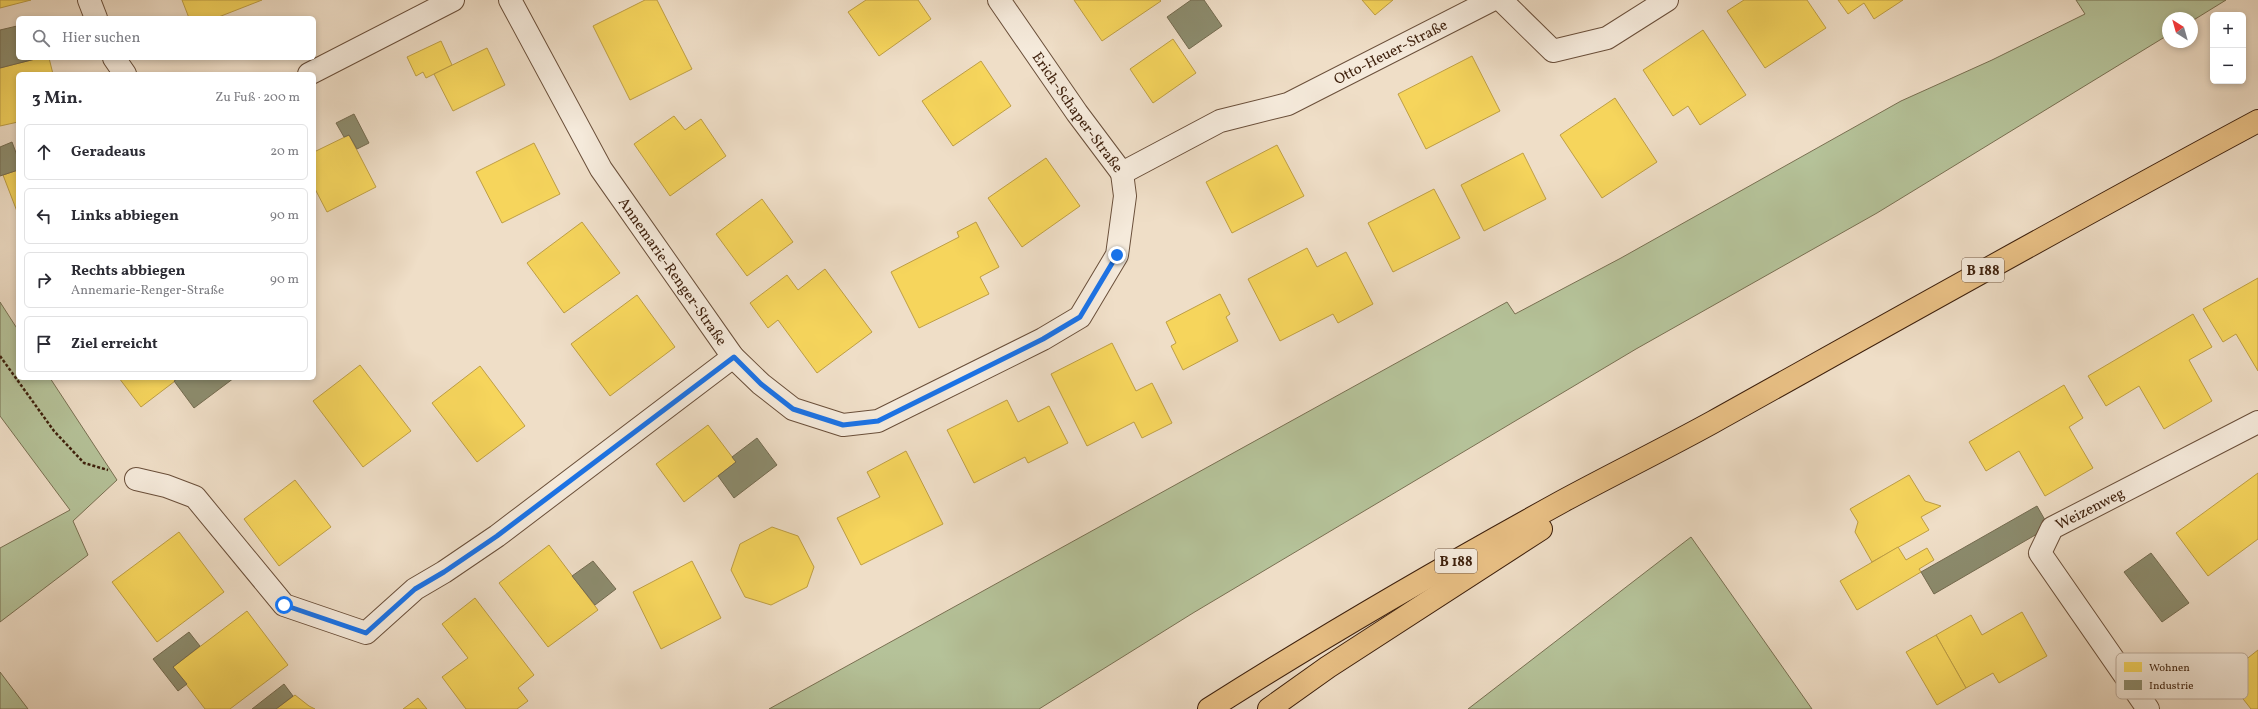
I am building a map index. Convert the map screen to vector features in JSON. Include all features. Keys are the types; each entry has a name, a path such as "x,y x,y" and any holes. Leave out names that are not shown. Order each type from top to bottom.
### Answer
{"main road":[{"name":"B 188","path":"1209,709 1283,662 1424,579 1566,499 1710,424 2079,217 2258,121"},
{"name":"B 188","path":"1269,709 1328,667 1518,543 1710,424"}],"street":[{"path":"89,0 95,16"},
{"path":"313,72 453,0"},
{"name":"Annemarie-Renger-Straße","path":"510,0 601,170 734,357 761,384 793,409 843,425 878,421 1043,339 1080,317 1117,255 1125,196 1122,173"},
{"name":"Erich-Schaper-Straße","path":"999,0 1077,113 1122,173 1220,121 1288,104"},
{"name":"Otto-Heuer-Straße","path":"1288,104 1492,0"},
{"path":"1501,0 1553,51 1607,38 1667,0"},
{"path":"115,60 124,72"},
{"path":"136,479 166,486 195,497 284,605 366,633 415,589 444,572 497,536 734,357"},
{"name":"Weizenweg","path":"2116,663 2040,553 2052,528 2258,422"},
{"name":"Weizenweg","path":"2141,699 2148,709"}],"path":[{"path":"0,356 16,378"},
{"path":"17,380 54,431 84,462 136,479"}],"green space":[{"path":"2076,0 2226,0 2198,17 2198,12 2162,12 2162,39 1877,213 1636,349 1193,613 1039,709 769,709 1507,302 1515,314 1621,258 1901,101 1992,60 2085,14"},
{"path":"0,302 16,327 16,380 51,380 117,480 73,521 88,555 0,622 0,548 70,510 0,416"},
{"path":"1691,537 1812,709 1468,709"},
{"path":"0,672 28,709 0,709"}],"building: Wohnen":[{"path":"0,0 31,0 0,8"},
{"path":"182,0 262,0 221,16 188,16"},
{"path":"645,0 657,0 692,69 630,100 593,26"},
{"path":"866,0 918,0 931,19 879,56 848,12"},
{"path":"1074,0 1160,0 1161,1 1102,41"},
{"path":"1362,0 1393,0 1375,15"},
{"path":"1744,0 1807,0 1826,28 1765,68 1727,11"},
{"path":"1838,0 1903,0 1874,19 1864,3 1848,14"},
{"path":"1703,30 1746,95 1700,125 1688,106 1673,116 1643,70"},
{"path":"1173,39 1196,73 1153,103 1130,69"},
{"path":"441,41 452,65 426,78 423,72 416,76 407,57"},
{"path":"487,48 505,85 453,111 434,74"},
{"path":"1472,56 1500,111 1426,149 1398,94"},
{"path":"31,60 50,60 52,72 16,72 16,122 0,126 0,68"},
{"path":"981,61 1011,106 953,146 922,101"},
{"path":"1615,98 1657,162 1602,198 1560,135"},
{"path":"674,116 685,130 701,119 726,156 670,196 634,144"},
{"path":"349,135 376,187 327,212 316,191 316,151"},
{"path":"534,143 560,194 502,223 476,172"},
{"path":"1277,145 1304,196 1232,233 1206,182"},
{"path":"1523,153 1546,199 1484,231 1461,185"},
{"path":"1046,158 1080,206 1022,247 988,198"},
{"path":"16,171 16,209 3,175"},
{"path":"1434,189 1460,238 1393,272 1368,223"},
{"path":"762,199 793,242 747,276 716,234"},
{"path":"582,222 620,273 564,313 527,263"},
{"path":"976,222 999,267 980,277 989,294 919,328 891,272 959,237 957,232"},
{"path":"1307,248 1317,267 1346,252 1373,304 1338,323 1333,314 1280,341 1248,279"},
{"path":"825,269 872,332 817,373 778,320 768,328 750,303 787,275 798,290"},
{"path":"2258,278 2258,371 2236,334 2223,342 2203,309"},
{"path":"1220,294 1230,314 1226,317 1238,341 1183,370 1171,346 1176,343 1166,322"},
{"path":"637,295 675,347 610,396 571,344"},
{"path":"2193,314 2212,347 2189,360 2212,401 2164,429 2139,386 2106,406 2088,376"},
{"path":"1112,343 1136,391 1152,383 1172,423 1142,438 1134,422 1087,446 1051,374"},
{"path":"360,365 411,431 363,467 313,401"},
{"path":"480,366 525,426 477,462 432,403"},
{"path":"121,380 176,380 141,407"},
{"path":"2064,385 2083,418 2069,427 2093,468 2045,496 2019,451 1986,471 1969,442"},
{"path":"1007,400 1018,422 1049,406 1068,443 1028,463 1025,457 974,483 947,430"},
{"path":"708,425 736,462 684,502 656,464"},
{"path":"906,451 943,524 861,565 837,518 880,497 867,472"},
{"path":"2258,473 2258,539 2208,576 2176,533"},
{"path":"1909,475 1925,501 1941,506 1921,517 1929,530 1872,562 1855,532 1858,522 1850,509"},
{"path":"295,480 331,527 279,566 244,519"},
{"path":"772,527 798,536 814,567 807,587 771,605 745,597 731,570 740,544"},
{"path":"179,532 224,592 157,642 112,582"},
{"path":"549,545 598,610 548,647 499,583"},
{"path":"1898,547 1906,560 1927,548 1934,560 1919,569 1921,572 1857,610 1840,581"},
{"path":"692,561 721,618 661,649 633,592"},
{"path":"475,598 534,675 518,688 528,701 517,709 466,709 442,677 468,658 442,624"},
{"path":"247,611 288,665 230,709 205,709 173,667"},
{"path":"2022,612 2047,656 1999,683 1993,673 1966,688 1936,635 1971,615 1982,635"},
{"path":"1936,635 1966,688 1937,705 1906,652"},
{"path":"2258,650 2258,709 2251,709 2243,699 2248,699 2248,658"},
{"path":"295,695 309,706 315,709 276,709"},
{"path":"418,698 427,709 403,709"}],"building: Industrie":[{"path":"1191,0 1204,0 1222,26 1189,49 1167,17"},
{"path":"16,26 16,60 31,60 0,68 0,30"},
{"path":"354,114 369,143 357,149 349,135 344,137 336,123"},
{"path":"12,142 16,153 16,171 0,176 0,147"},
{"path":"176,380 231,380 194,408 174,381"},
{"path":"757,438 777,465 734,498 718,476 736,462 732,457"},
{"path":"2037,506 2049,527 1934,594 1921,572"},
{"path":"2151,553 2189,603 2162,622 2124,572"},
{"path":"593,561 616,589 595,605 572,576"},
{"path":"189,632 200,646 173,667 187,684 178,691 153,659"},
{"path":"284,684 293,696 276,709 252,709"}],"route":[{"path":"284,605 366,633 415,589 444,572 497,536 696,384 734,357 761,384 793,409 843,425 878,421 1043,339 1080,317 1117,255"}]}
